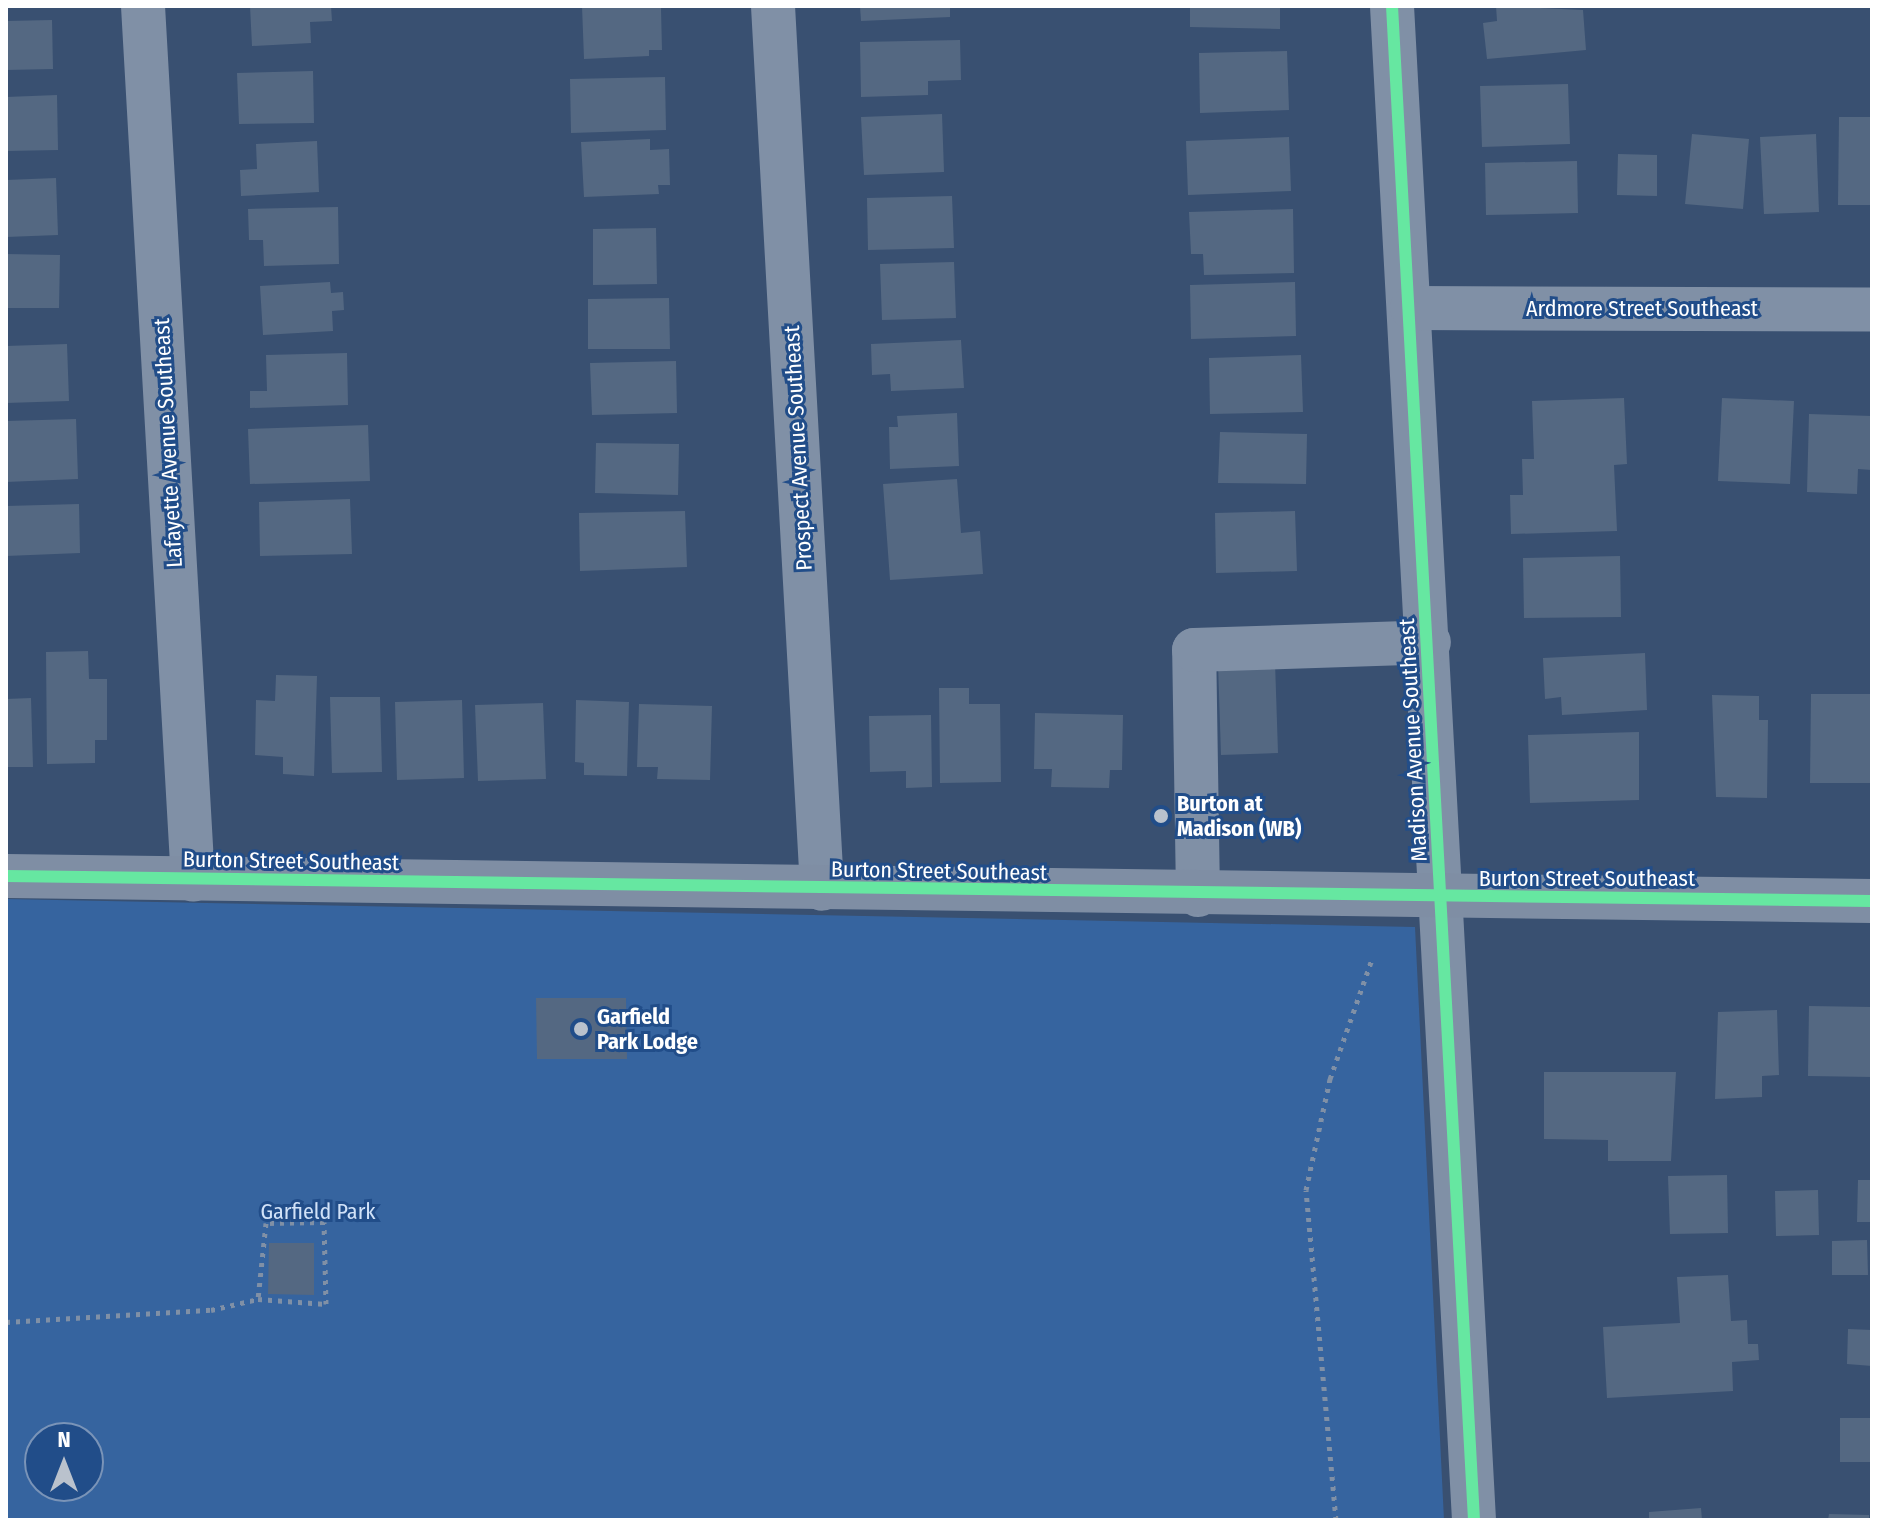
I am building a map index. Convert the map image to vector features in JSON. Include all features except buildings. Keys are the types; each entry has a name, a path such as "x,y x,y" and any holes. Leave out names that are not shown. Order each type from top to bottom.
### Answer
{"main road":[{"name":"Burton Street Southeast","path":"6,876 1198,895 1872,901"}],"street":[{"name":"Lafayette Avenue Southeast","path":"143,6 193,880"},
{"name":"Prospect Avenue Southeast","path":"773,6 822,889"},
{"name":"Madison Avenue Southeast","path":"1392,6 1412,308 1474,1520"},
{"name":"Ardmore Street Southeast","path":"1412,308 1872,310"},
{"path":"1198,895 1194,650 1429,642"}],"path":[{"path":"1336,1520 1306,1190 1330,1079 1372,959"},
{"path":"6,1322 211,1310 258,1299 326,1304 324,1222 266,1223 258,1299"}],"green space":[{"name":"Garfield Park","path":"6,899 1415,927 1444,1520 6,1520"}],"cycle path":[{"path":"1392,6 1474,1520"},
{"path":"6,876 1872,901"}],"place":[{"name":"Burton at Madison (WB)","path":"1161,816"},
{"name":"Garfield Park Lodge","path":"581,1029"}]}
